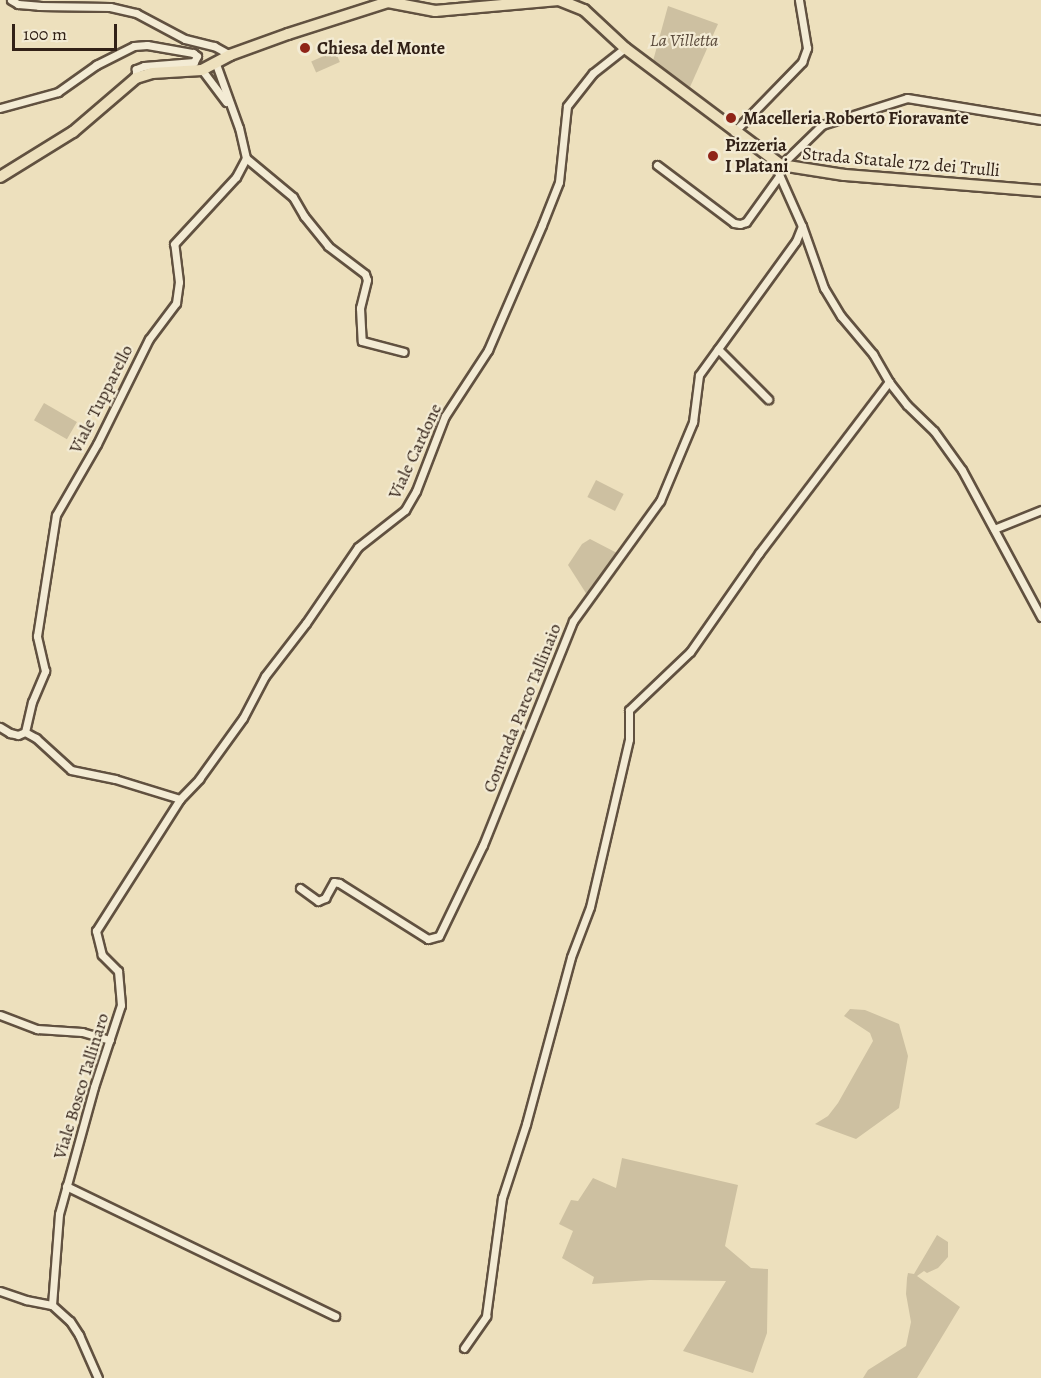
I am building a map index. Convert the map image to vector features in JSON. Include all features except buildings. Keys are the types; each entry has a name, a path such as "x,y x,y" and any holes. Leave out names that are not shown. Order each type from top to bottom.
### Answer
{"main road":[{"name":"Strada Statale 172 dei Trulli","path":"0,177 72,132 136,78 168,70 202,70 230,55 388,2 435,11 559,0 584,9 625,48 778,168 1041,191"}],"street":[{"path":"11,0 18,4 47,3 110,7 136,13 185,39 214,46 230,55"},
{"path":"734,132 802,62 807,48 799,0"},
{"path":"0,108 58,92 96,65 134,45 193,53 197,56 194,62 144,66 136,69 136,78"},
{"name":"Viale Cardone","path":"180,799 199,779 243,718 265,676 306,623 358,547 405,510 416,491 445,416 488,350 542,225 559,182 567,106 593,73 625,48"},
{"path":"216,64 246,158 293,197 304,216 328,246 365,274 367,280 360,308 362,341 404,352"},
{"path":"202,70 231,107"},
{"path":"657,165 734,223 740,224 746,222 778,168 822,125 908,98 1041,120"},
{"name":"Viale Tupparello","path":"25,732 32,702 45,670 37,636 56,515 97,444 149,339 176,303 179,282 174,244 236,177 246,158"},
{"path":"778,168 824,288 841,316 873,354 889,382 907,405 934,431 962,470 1024,590 1041,616"},
{"name":"Contrada Parco Tallinaio","path":"300,888 318,901 325,898 334,882 339,883 428,939 439,936 483,845 573,621 660,501 690,432 699,375 796,241 802,226"},
{"path":"718,349 768,399"},
{"path":"464,1348 486,1316 502,1198 526,1125 571,957 590,907 629,739 629,710 690,652 759,553 889,382"},
{"path":"994,529 1041,510"},
{"path":"0,727 18,735 25,732 36,738 71,770 115,779 180,799"},
{"name":"Viale Bosco Tallinaro","path":"52,1305 59,1214 122,1005 118,971 102,955 96,931 180,799"},
{"path":"0,1015 37,1029 82,1032 110,1040"},
{"path":"66,1186 335,1316"},
{"path":"0,1291 26,1300 52,1305 70,1321 80,1335 98,1378"}],"green space":[{"name":"La Villetta","path":"668,6 718,24 690,87 653,61"},
{"path":"335,51 340,62 316,73 311,62"},
{"path":"44,403 77,422 67,439 34,420"},
{"path":"596,480 624,494 615,511 587,497"},
{"path":"590,539 617,553 589,598 568,565 582,544"},
{"path":"850,1009 865,1010 899,1024 908,1056 899,1108 856,1139 815,1124 828,1116 838,1103 873,1041 870,1033 844,1016"},
{"path":"622,1158 738,1185 725,1246 751,1268 768,1269 767,1333 753,1373 683,1351 726,1281 650,1280 592,1284 594,1277 562,1258 573,1231 559,1224 571,1200 578,1201 593,1178 616,1188"},
{"path":"937,1235 948,1242 948,1257 938,1268 927,1273 924,1271 917,1276 960,1307 917,1378 863,1378 868,1370 906,1346 911,1322 906,1294 908,1273 914,1274"}],"place":[{"name":"Chiesa del Monte","path":"305,48"},
{"name":"Macelleria Roberto Fioravante","path":"731,118"},
{"name":"Pizzeria I Platani","path":"713,156"}]}
